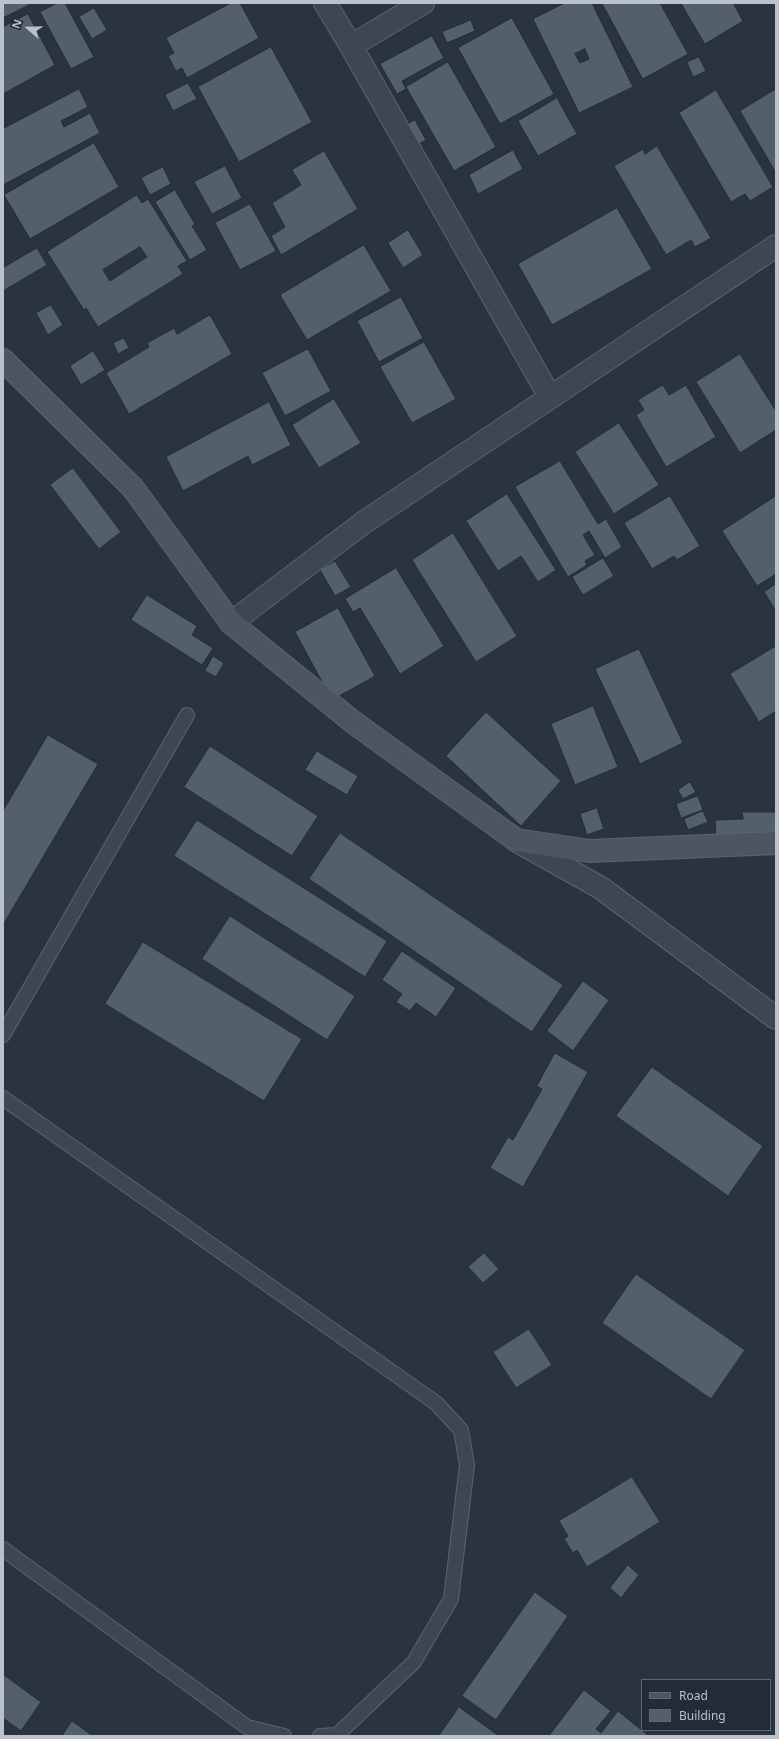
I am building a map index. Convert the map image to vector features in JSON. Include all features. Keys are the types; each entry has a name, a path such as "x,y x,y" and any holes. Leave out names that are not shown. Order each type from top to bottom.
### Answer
{"street":[{"path":"325,3 351,46 550,397"},
{"path":"351,46 423,3"},
{"path":"231,623 363,522 775,249"},
{"path":"3,360 133,488 231,623 353,722 516,840 601,888 776,1018"},
{"path":"516,840 590,851 776,843"}],"lane":[{"path":"3,1035 187,715"},
{"path":"3,1098 436,1403 461,1430 467,1465 451,1599 414,1662 337,1735 320,1736"},
{"path":"3,1549 247,1727 284,1736"}],"building":[{"path":"3,3 33,3 3,18"},
{"path":"58,3 65,3 94,57 71,69 40,12"},
{"path":"231,3 240,3 259,38 187,78 182,68 176,71 168,56 174,53 166,38"},
{"path":"565,3 592,3 633,87 579,113 533,19","holes":["585,49 589,59 580,63 575,54"]},
{"path":"602,3 660,3 688,54 643,79"},
{"path":"681,3 733,3 743,21 705,44"},
{"path":"94,8 107,30 92,39 79,17"},
{"path":"28,14 55,65 3,94 3,27"},
{"path":"512,18 554,94 500,124 458,48"},
{"path":"471,20 475,31 447,43 442,32"},
{"path":"432,36 444,58 402,81 406,89 397,94 380,64"},
{"path":"271,47 312,122 239,162 198,87"},
{"path":"699,57 706,71 693,77 687,62"},
{"path":"448,62 496,147 454,171 406,87"},
{"path":"188,83 197,99 173,111 165,95"},
{"path":"79,89 88,107 61,121 64,127 90,113 100,133 3,185 3,129"},
{"path":"776,89 776,173 740,111"},
{"path":"716,90 773,187 750,201 745,194 731,202 679,113"},
{"path":"557,98 577,134 538,156 518,121"},
{"path":"415,120 426,140 412,148 401,128"},
{"path":"94,143 119,187 30,239 4,195"},
{"path":"657,146 711,238 695,247 691,240 666,255 614,166 643,149 645,154"},
{"path":"513,150 523,169 478,194 469,175"},
{"path":"324,151 358,209 281,255 271,236 285,227 272,203 301,185 292,170"},
{"path":"225,166 242,198 212,214 194,182"},
{"path":"163,167 171,184 150,195 141,178"},
{"path":"175,190 195,224 192,226 207,250 190,260 155,202"},
{"path":"137,195 142,203 148,199 187,261 178,266 183,274 98,327 86,308 84,310 47,252","holes":["140,247 147,257 110,281 103,270"]},
{"path":"250,204 276,251 240,270 215,223"},
{"path":"617,208 652,269 552,325 518,264"},
{"path":"408,230 423,255 403,268 388,243"},
{"path":"364,245 391,291 307,340 280,295"},
{"path":"37,248 47,265 3,291 3,268"},
{"path":"401,297 423,338 379,362 357,321"},
{"path":"51,305 63,325 48,335 36,313"},
{"path":"210,315 232,354 129,414 106,373 149,347 147,343 174,328 177,334"},
{"path":"124,338 129,348 118,354 113,343"},
{"path":"424,342 456,399 412,423 380,367"},
{"path":"308,349 331,391 285,416 262,373"},
{"path":"93,351 105,370 81,385 70,366"},
{"path":"740,354 776,411 776,430 740,453 696,382"},
{"path":"663,385 669,395 686,385 716,437 666,467 636,415 644,410 638,400"},
{"path":"334,399 361,443 319,468 292,425"},
{"path":"269,402 291,445 252,465 248,456 183,491 166,457"},
{"path":"619,423 659,485 614,514 575,452"},
{"path":"560,461 598,524 606,519 622,547 605,558 589,531 583,535 595,555 585,561 587,565 568,577 515,487"},
{"path":"73,468 121,532 99,549 50,485"},
{"path":"507,494 556,570 538,582 521,556 498,571 466,521"},
{"path":"670,496 700,546 677,560 674,556 652,569 624,523"},
{"path":"776,496 776,574 757,586 722,531"},
{"path":"453,533 517,636 476,662 412,560"},
{"path":"603,558 614,576 583,595 572,577"},
{"path":"335,561 351,587 335,596 320,570"},
{"path":"396,568 444,646 400,674 360,608 353,612 345,599"},
{"path":"776,584 776,611 764,592"},
{"path":"147,595 197,626 192,635 213,648 202,665 131,620"},
{"path":"338,608 375,676 332,700 295,632"},
{"path":"776,646 776,711 759,722 730,674"},
{"path":"639,649 683,743 640,764 595,669"},
{"path":"213,656 224,663 216,677 205,671"},
{"path":"593,706 618,767 575,785 551,724"},
{"path":"486,712 561,781 521,826 446,756"},
{"path":"48,735 98,764 3,925 3,811"},
{"path":"210,746 318,816 292,856 184,787"},
{"path":"317,751 358,776 347,795 305,770"},
{"path":"690,782 696,792 683,799 678,790"},
{"path":"698,796 703,810 681,818 676,804"},
{"path":"597,808 604,829 587,835 580,814"},
{"path":"703,811 708,822 688,830 684,819"},
{"path":"742,812 776,812 776,838 716,839 715,820 743,819"},
{"path":"197,820 387,941 365,977 174,856"},
{"path":"340,833 563,985 532,1032 309,879"},
{"path":"230,916 355,996 327,1040 202,959"},
{"path":"143,942 302,1039 264,1101 105,1004"},
{"path":"402,951 456,988 436,1017 416,1003 410,1011 396,1002 402,994 382,980"},
{"path":"583,981 609,1000 573,1051 547,1031"},
{"path":"555,1053 588,1072 523,1187 490,1168 508,1137 513,1140 542,1089 537,1086"},
{"path":"652,1067 763,1146 728,1196 616,1116"},
{"path":"484,1253 499,1269 483,1283 468,1267"},
{"path":"636,1274 745,1350 711,1399 602,1323"},
{"path":"529,1329 552,1365 516,1388 493,1352"},
{"path":"632,1477 660,1522 587,1567 577,1550 573,1553 564,1539 568,1536 559,1521"},
{"path":"628,1565 639,1575 621,1598 610,1588"},
{"path":"535,1592 568,1616 496,1720 462,1696"},
{"path":"4,1675 41,1702 21,1731 3,1718"},
{"path":"584,1690 611,1711 596,1729 601,1733 618,1711 649,1736 549,1736"},
{"path":"459,1707 499,1736 439,1736"},
{"path":"72,1721 93,1736 62,1736"}]}
